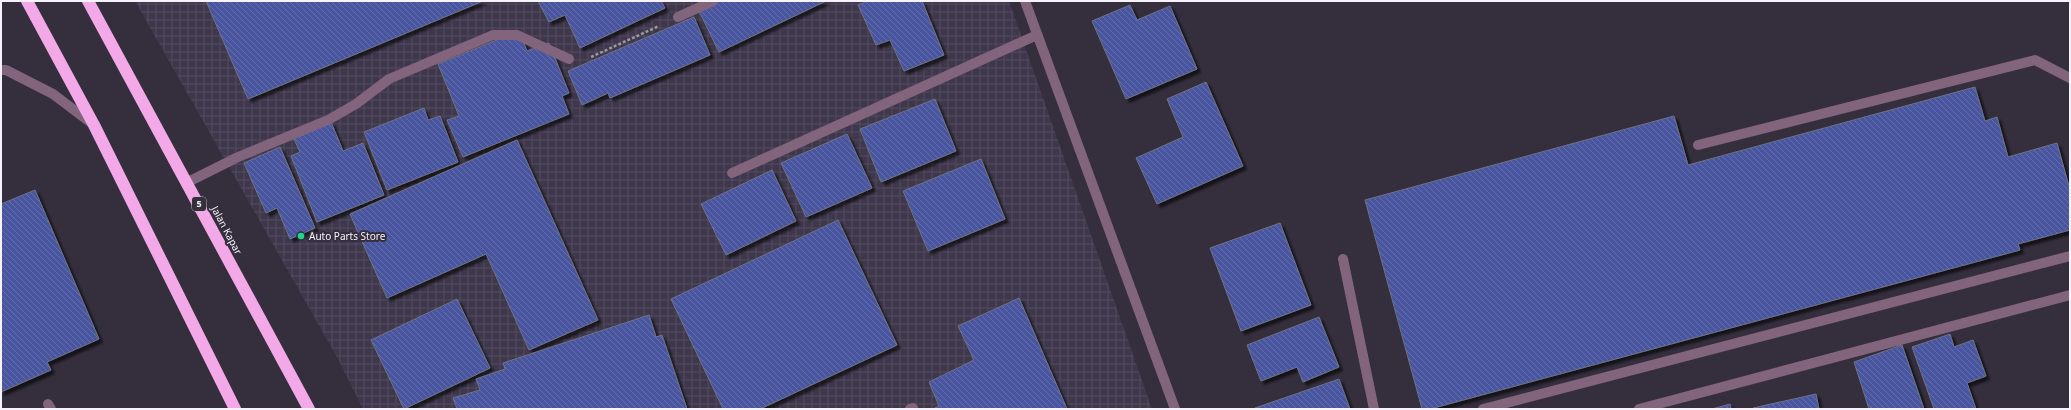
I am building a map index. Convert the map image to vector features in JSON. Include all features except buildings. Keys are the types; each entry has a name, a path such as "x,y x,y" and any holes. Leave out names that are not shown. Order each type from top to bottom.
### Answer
{"highway":[{"path":"27,1 94,125 235,409"},
{"name":"Jalan Kapar","path":"88,1 188,182 309,409"}],"street":[{"path":"678,17 713,1"},
{"path":"1025,1 1175,409"},
{"path":"188,182 238,157 328,120 356,104 388,79 493,35 517,35 569,59"},
{"path":"732,173 1037,35"},
{"path":"1698,145 2035,60 2070,78"},
{"path":"1,70 6,70 53,94 94,125"},
{"path":"1483,409 2070,256"},
{"path":"1343,259 1374,409"},
{"path":"1639,409 2070,295"}],"path":[{"path":"569,59 593,57 678,17"}],"shaded area":[{"path":"135,1 1009,1 1152,409 363,409 338,359"}],"place":[{"name":"Auto Parts Store","path":"301,236"}]}
